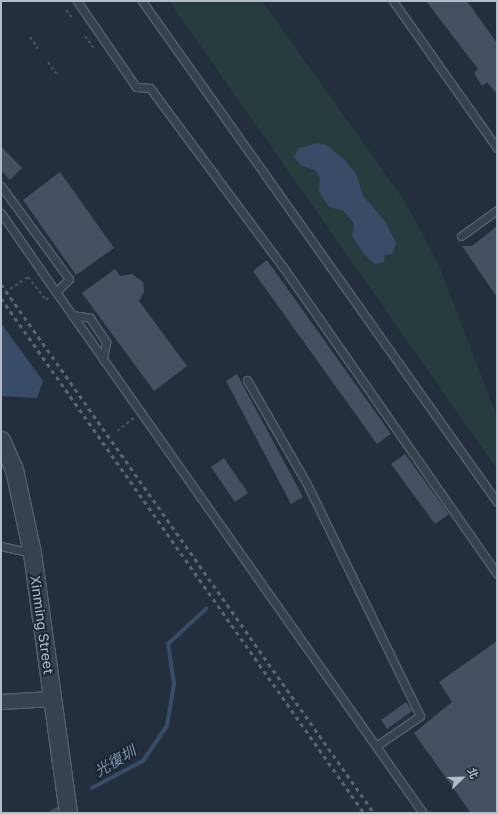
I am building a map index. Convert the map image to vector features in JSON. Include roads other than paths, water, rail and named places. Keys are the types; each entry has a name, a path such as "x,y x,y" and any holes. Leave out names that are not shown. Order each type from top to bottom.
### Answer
{"street":[{"name":"Xinming Street","path":"1,440 14,469 32,553 68,813"},
{"path":"1,702 52,699"}],"lane":[{"path":"77,1 136,87 150,88 283,267 497,574"},
{"path":"142,1 497,502"},
{"path":"393,1 497,148"},
{"path":"1,186 69,279 56,292"},
{"path":"461,236 497,210"},
{"path":"1,213 423,813"},
{"path":"72,315 90,318 106,342 103,359"},
{"path":"247,380 306,482 420,716 376,746"},
{"path":"1,546 32,553"}],"water":[{"path":"318,143 326,145 345,160 357,176 363,196 385,221 396,243 392,254 385,255 384,262 375,264 365,255 352,236 354,224 344,211 329,207 319,192 320,178 315,170 302,166 294,157 299,148"},
{"path":"1,323 43,381 37,398 1,396"}],"waterway":[{"name":"光復圳","path":"92,788 143,761 167,726 174,684 168,644 206,609"},
{"name":"光復圳","path":"51,813 62,806"}],"railway":[{"path":"1,284 374,813"},
{"path":"1,298 364,813"}]}
